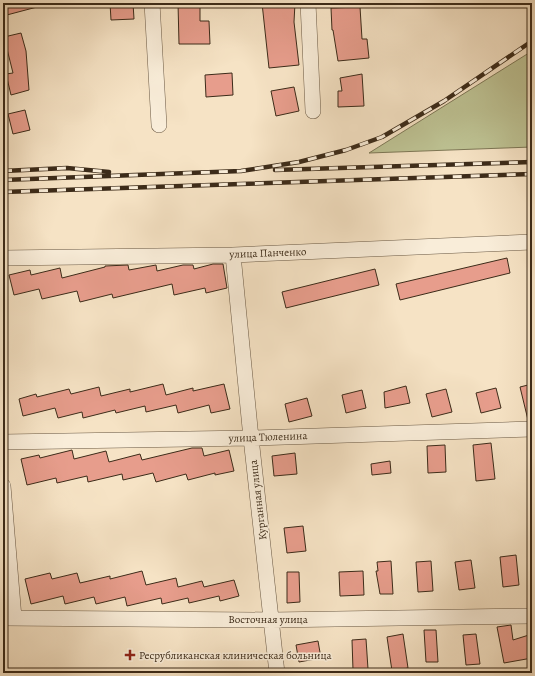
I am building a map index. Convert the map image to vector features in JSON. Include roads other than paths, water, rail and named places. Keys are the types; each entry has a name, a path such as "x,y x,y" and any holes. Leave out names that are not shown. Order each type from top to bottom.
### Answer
{"street":[{"path":"152,3 159,125"},
{"path":"308,3 313,111"},
{"name":"улица Панченко","path":"3,258 233,255 532,242"},
{"name":"Курганная улица","path":"233,255 251,438 278,673"},
{"name":"улица Тюленина","path":"3,442 251,438 532,429"},
{"path":"3,486 8,618"},
{"name":"Восточная улица","path":"8,618 272,620 532,616"}],"railway":[{"path":"3,180 241,171 299,162 346,150 382,137 444,101 532,41"},
{"path":"275,170 532,162"},
{"path":"3,171 67,168 109,172"},
{"path":"3,192 532,174"}],"place":[{"name":"Ресрубликанская клиническая больница","path":"130,655"}]}
